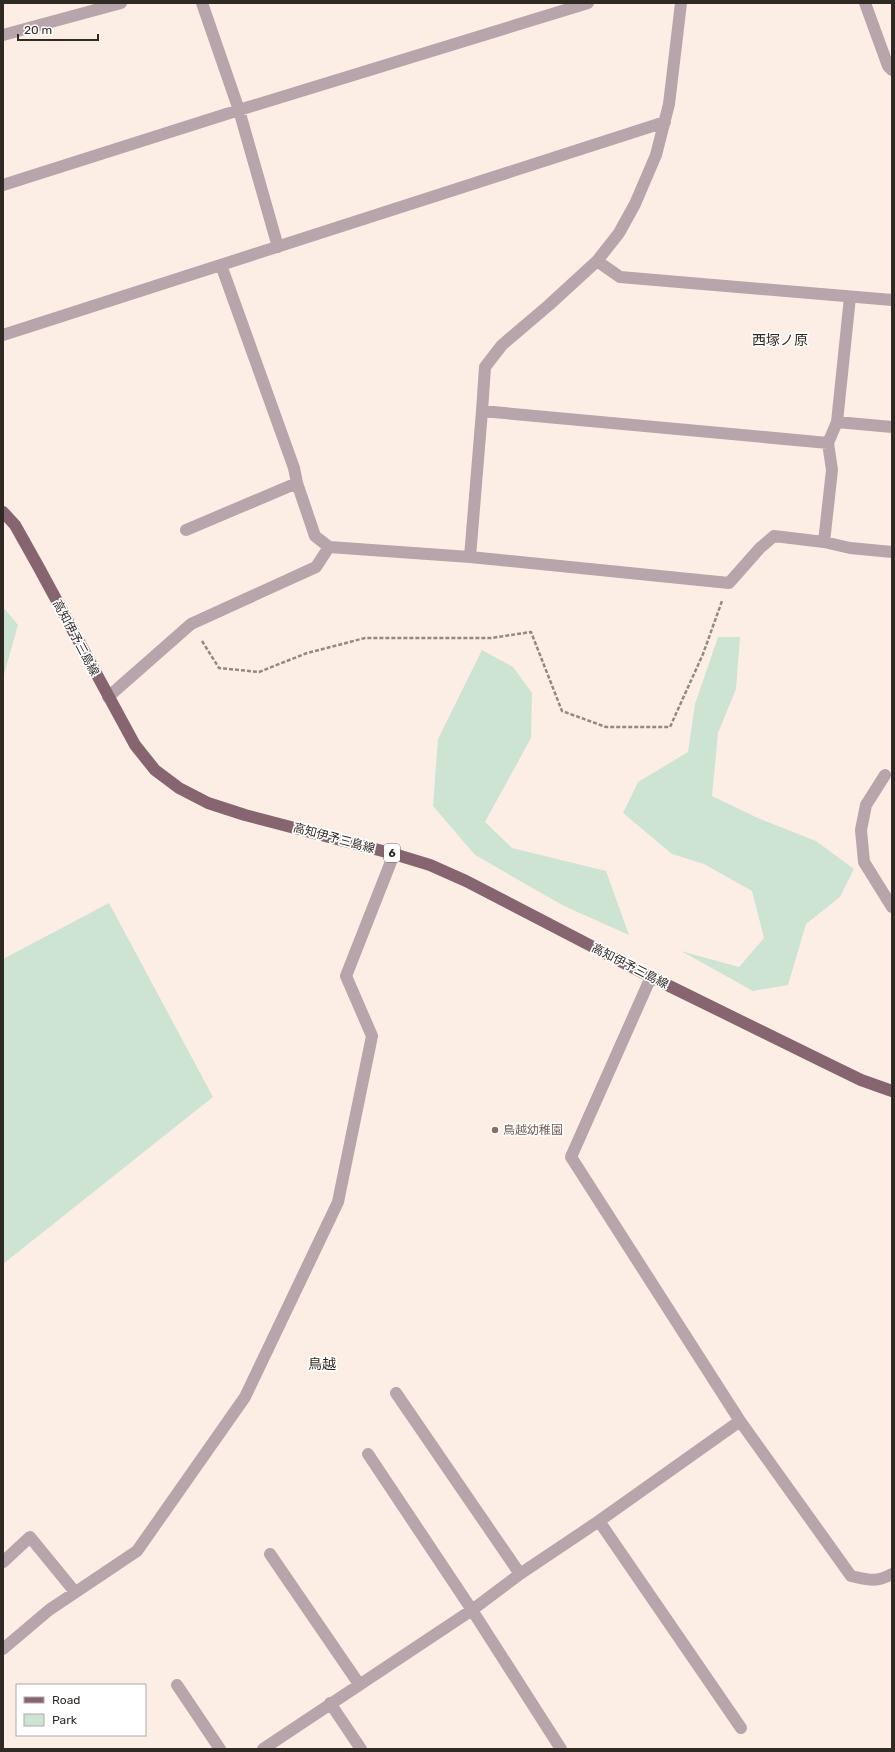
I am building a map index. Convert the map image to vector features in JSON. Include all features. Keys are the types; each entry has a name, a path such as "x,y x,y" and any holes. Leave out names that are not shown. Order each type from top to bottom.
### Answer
{"main road":[{"name":"高知伊予三島線","path":"3,512 15,525 108,697 139,750 155,770 179,788 208,803 245,815 394,854 430,865 466,881 651,977 841,1070 892,1091"}],"street":[{"path":"3,35 121,3"},
{"path":"202,3 239,110 278,247"},
{"path":"3,185 239,110 588,3"},
{"path":"470,557 485,367 502,345 597,261 619,233 635,204 656,155 665,122 669,104 681,3"},
{"path":"865,3 888,66 892,70"},
{"path":"3,335 665,122"},
{"path":"597,261 620,277 892,300"},
{"path":"221,265 294,468 297,483 315,536 329,547 470,557 729,583 760,548 774,536 824,542 850,548 892,552"},
{"path":"824,542 832,470 828,443 837,422 850,297"},
{"path":"482,411 828,443"},
{"path":"837,422 892,428"},
{"path":"186,530 297,483"},
{"path":"108,697 191,624 316,567 329,547"},
{"path":"885,775 866,805 861,830 864,862 892,907"},
{"path":"3,1649 49,1610 138,1551 245,1397 338,1202 372,1036 346,976 394,854"},
{"path":"651,977 571,1157 740,1421 851,1576 871,1581 881,1580 892,1574"},
{"path":"396,1393 520,1574"},
{"path":"263,1749 472,1610 520,1574 599,1521 740,1421"},
{"path":"368,1454 472,1610 561,1749"},
{"path":"599,1521 741,1728"},
{"path":"3,1562 30,1537 76,1592"},
{"path":"270,1554 359,1684"},
{"path":"177,1686 220,1749"},
{"path":"330,1703 361,1749"}],"path":[{"path":"191,624 219,668 259,672 307,653 365,638 491,638 531,632 562,711 606,727 670,727 703,654 729,583"}],"green space":[{"path":"3,607 18,625 3,678"},
{"path":"718,637 740,637 736,689 718,733 712,796 760,819 816,841 854,869 840,897 806,924 788,985 753,991 681,951 739,967 764,938 752,891 704,864 672,854 623,813 638,782 688,752 695,704"},
{"path":"482,650 513,667 532,693 531,738 485,822 512,848 606,871 629,935 564,906 475,855 433,806 438,739"},
{"path":"109,903 213,1097 3,1264 3,959"}],"place":[{"name":"鳥越幼稚園","path":"495,1130"}],"district":[{"name":"西塚ノ原","path":"780,340"},
{"name":"鳥越","path":"322,1364"}]}
